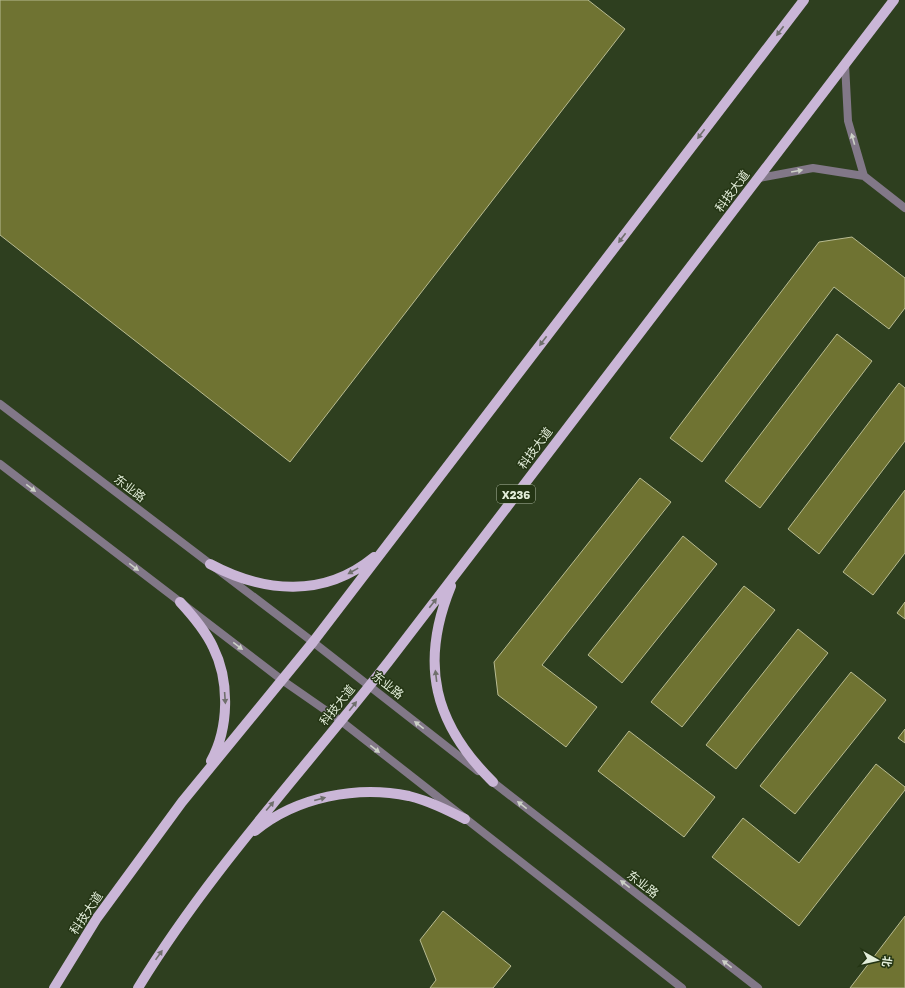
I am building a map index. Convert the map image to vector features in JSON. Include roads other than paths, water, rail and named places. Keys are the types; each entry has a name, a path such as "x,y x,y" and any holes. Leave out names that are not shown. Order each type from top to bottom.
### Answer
{"main road":[{"name":"科技大道","path":"54,988 97,918 197,783 313,642 804,0"},
{"name":"科技大道","path":"138,988 156,958 238,846 369,686 894,0"},
{"path":"210,564 231,575 253,583 276,587 300,587 323,583 346,575 366,563 385,548"},
{"path":"468,558 453,581 442,607 436,634 434,661 437,689 445,716 457,740 473,763 493,782"},
{"path":"180,602 200,623 214,648 223,675 225,704 222,732 214,752 197,783"},
{"path":"238,846 262,826 288,810 317,799 348,793 378,792 409,796 438,805 466,819"}],"street":[{"path":"845,64 848,121 864,176"},
{"path":"759,178 813,168 864,176 905,208"},
{"name":"东业路","path":"0,404 313,642 758,988"},
{"path":"0,464 282,680 341,721 682,988"}]}
